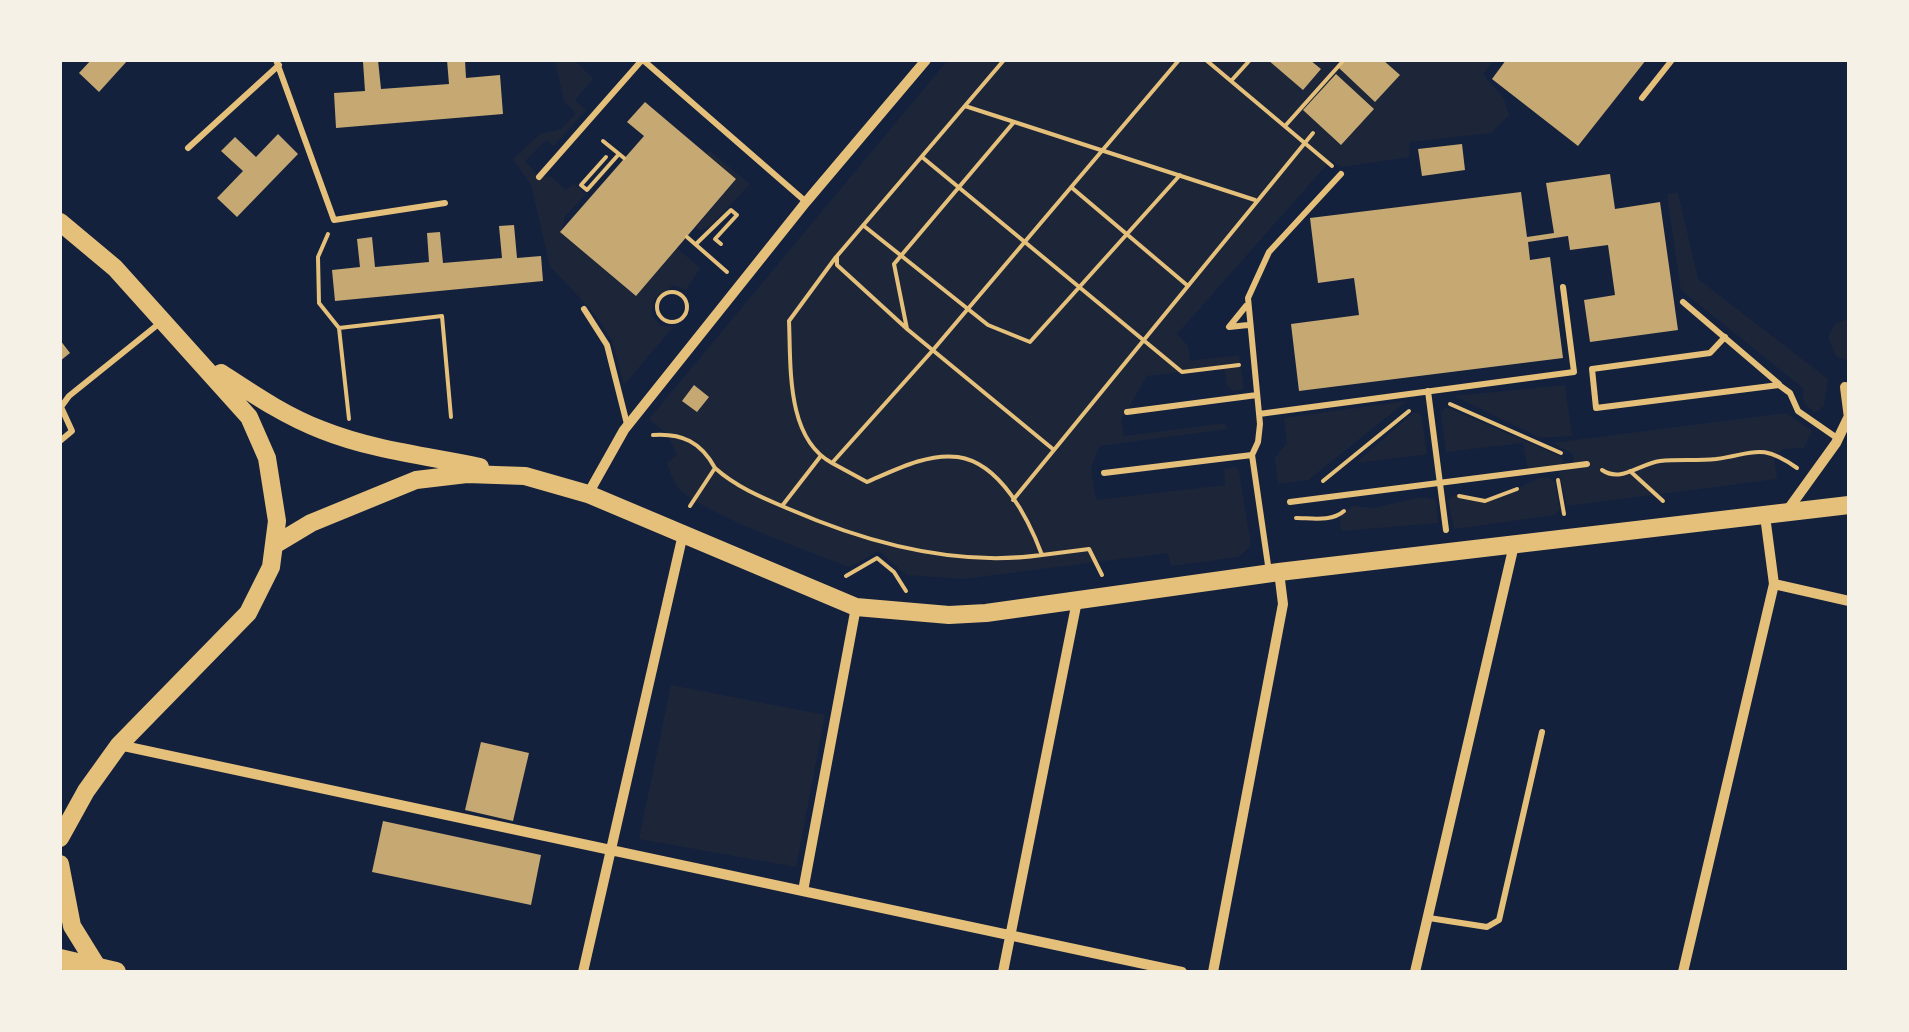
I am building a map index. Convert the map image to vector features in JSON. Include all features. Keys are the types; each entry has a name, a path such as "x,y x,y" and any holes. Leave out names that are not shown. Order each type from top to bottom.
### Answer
{"main road":[{"path":"60,222 115,268 248,417 267,458 276,502 276,544 271,567 248,613 119,744 60,838"},
{"path":"199,358 273,408 322,430 588,494 856,607 949,615 1849,505"},
{"path":"276,544 311,523 416,480 467,474 524,476"},
{"path":"60,864 72,926 108,970"},
{"path":"60,959 108,970"}],"street":[{"path":"588,494 628,425 806,202 926,60"},
{"path":"1785,514 1838,439 1849,412 1847,382"},
{"path":"1683,972 1774,584 1765,516"},
{"path":"583,972 682,534"},
{"path":"1414,972 1514,545"},
{"path":"1214,972 1283,604 1274,573"},
{"path":"1774,584 1849,601"},
{"path":"1003,972 1077,601"},
{"path":"803,891 856,607"},
{"path":"119,744 1182,972"}],"lane":[{"path":"538,176 642,60 806,202"},
{"path":"1642,98 1672,60"},
{"path":"188,148 278,62 334,220 445,203"},
{"path":"1248,325 1229,327 1246,306 1269,252 1341,174"},
{"path":"1259,414 1574,372 1563,287"},
{"path":"1683,302 1790,394 1798,411 1838,439"},
{"path":"1246,306 1259,414 1258,442 1252,455 1274,573"},
{"path":"584,309 608,345 628,425"},
{"path":"60,441 72,431 60,407 69,396 164,320"},
{"path":"1725,337 1710,353 1592,369 1596,408 1780,385"},
{"path":"1428,392 1446,530"},
{"path":"1126,412 1257,395"},
{"path":"1104,473 1252,455"},
{"path":"1290,502 1587,464"},
{"path":"1427,917 1487,927 1499,920 1542,732"}],"path":[{"path":"1004,60 837,256 790,320 790,356 802,430 820,457 867,482 914,462 957,456 983,466 1034,532 1042,556"},
{"path":"832,463 933,350 1178,60"},
{"path":"1206,60 1341,174"},
{"path":"1232,81 1250,60"},
{"path":"1285,126 1344,60"},
{"path":"965,106 1258,201"},
{"path":"907,329 894,264 1014,122"},
{"path":"1013,500 1313,133"},
{"path":"603,141 622,156 588,190 581,185 606,157"},
{"path":"922,156 1182,372 1240,364"},
{"path":"864,226 988,325 1030,342 1180,175"},
{"path":"1070,187 1188,286"},
{"path":"696,244 731,210 736,215 715,239 721,244"},
{"path":"334,220 318,257 319,303 339,328 350,421"},
{"path":"688,236 727,272"},
{"path":"837,256 836,265 907,329 1054,450"},
{"path":"674,292 684,298 687,310 681,320 670,322 660,316 657,305 664,295 674,292"},
{"path":"339,328 442,316 451,416"},
{"path":"653,436 677,434 708,454 726,478 782,506 879,543 958,557 1019,559 1089,549 1102,576"},
{"path":"782,506 820,457"},
{"path":"690,506 716,468"},
{"path":"1630,472 1663,501"},
{"path":"877,558 879,543"},
{"path":"846,576 877,558"},
{"path":"877,558 894,572 906,591"}],"shaded area":[{"path":"555,60 574,60 593,79 575,100 586,110 554,146 546,140 525,161 539,176 551,177 566,190 574,184 586,194 565,216 561,233 636,296 677,248 700,268 686,290 674,285 654,299 651,315 661,326 673,327 624,385 612,340 592,311 550,266 531,185 513,159 540,134 561,129 576,114 564,101"},
{"path":"948,60 1494,60 1483,74 1504,99 1509,115 1491,133 1410,142 1409,157 1341,167 1331,160 1177,334 1188,346 1190,361 1239,355 1244,389 1233,391 1227,385 1224,367 1147,376 1121,420 1124,436 1226,423 1227,429 1100,446 1091,467 1096,500 1225,485 1224,469 1236,467 1251,545 1239,557 1171,566 1168,553 963,579 907,575 879,551 849,567 810,552 706,507 676,485 667,463 677,455 667,434 649,419"},
{"path":"709,150 750,184 710,226 700,231 696,227 736,179 706,154"},
{"path":"1678,193 1698,279 1828,379 1824,406 1815,413 1804,403 1803,388 1681,290 1667,194"},
{"path":"1849,318 1849,361 1836,356 1828,337 1835,324"},
{"path":"1565,385 1572,436 1540,438 1454,396"},
{"path":"1407,401 1308,480 1278,484 1275,458 1287,443 1284,418"},
{"path":"1446,407 1562,457 1564,465 1528,469 1523,443 1446,452 1441,412"},
{"path":"1414,412 1421,414 1427,454 1356,463"},
{"path":"1786,413 1812,431 1804,448 1783,449 1774,457 1777,479 1567,506 1559,472 1574,469 1573,454 1552,443"},
{"path":"1538,478 1549,478 1555,483 1560,509 1555,515 1454,529 1448,500 1455,495 1498,496"},
{"path":"1421,497 1436,500 1438,523 1341,531 1340,516 1353,506 1374,508"},
{"path":"671,685 825,715 796,867 639,839"}],"building":[{"path":"91,60 128,60 99,92 79,73"},
{"path":"378,60 381,89 449,84 447,60 465,60 466,78 500,75 503,114 336,128 334,93 365,91 363,62"},
{"path":"1268,60 1310,60 1321,69 1303,90"},
{"path":"1346,60 1383,60 1400,75 1375,102 1339,68"},
{"path":"1506,60 1646,60 1578,146 1492,79"},
{"path":"1336,74 1374,109 1341,145 1303,110"},
{"path":"645,102 736,179 636,296 560,232 644,136 627,122"},
{"path":"278,134 298,154 237,217 217,198 243,171 221,151 235,137 256,157"},
{"path":"1462,144 1465,170 1422,176 1418,149"},
{"path":"1610,174 1615,209 1660,202 1678,330 1590,342 1584,300 1615,295 1608,245 1570,250 1568,236 1528,242 1530,260 1550,257 1563,358 1299,391 1291,324 1359,315 1354,278 1318,283 1310,218 1521,192 1527,237 1554,233 1546,183"},
{"path":"514,225 517,258 541,256 543,281 335,301 332,270 360,267 357,239 372,237 375,267 429,262 427,233 440,232 443,263 502,258 499,226"},
{"path":"60,340 70,353 60,361"},
{"path":"694,385 709,397 697,412 682,401"},
{"path":"481,742 529,753 513,821 465,810"},
{"path":"383,821 541,855 531,905 372,872"}]}
